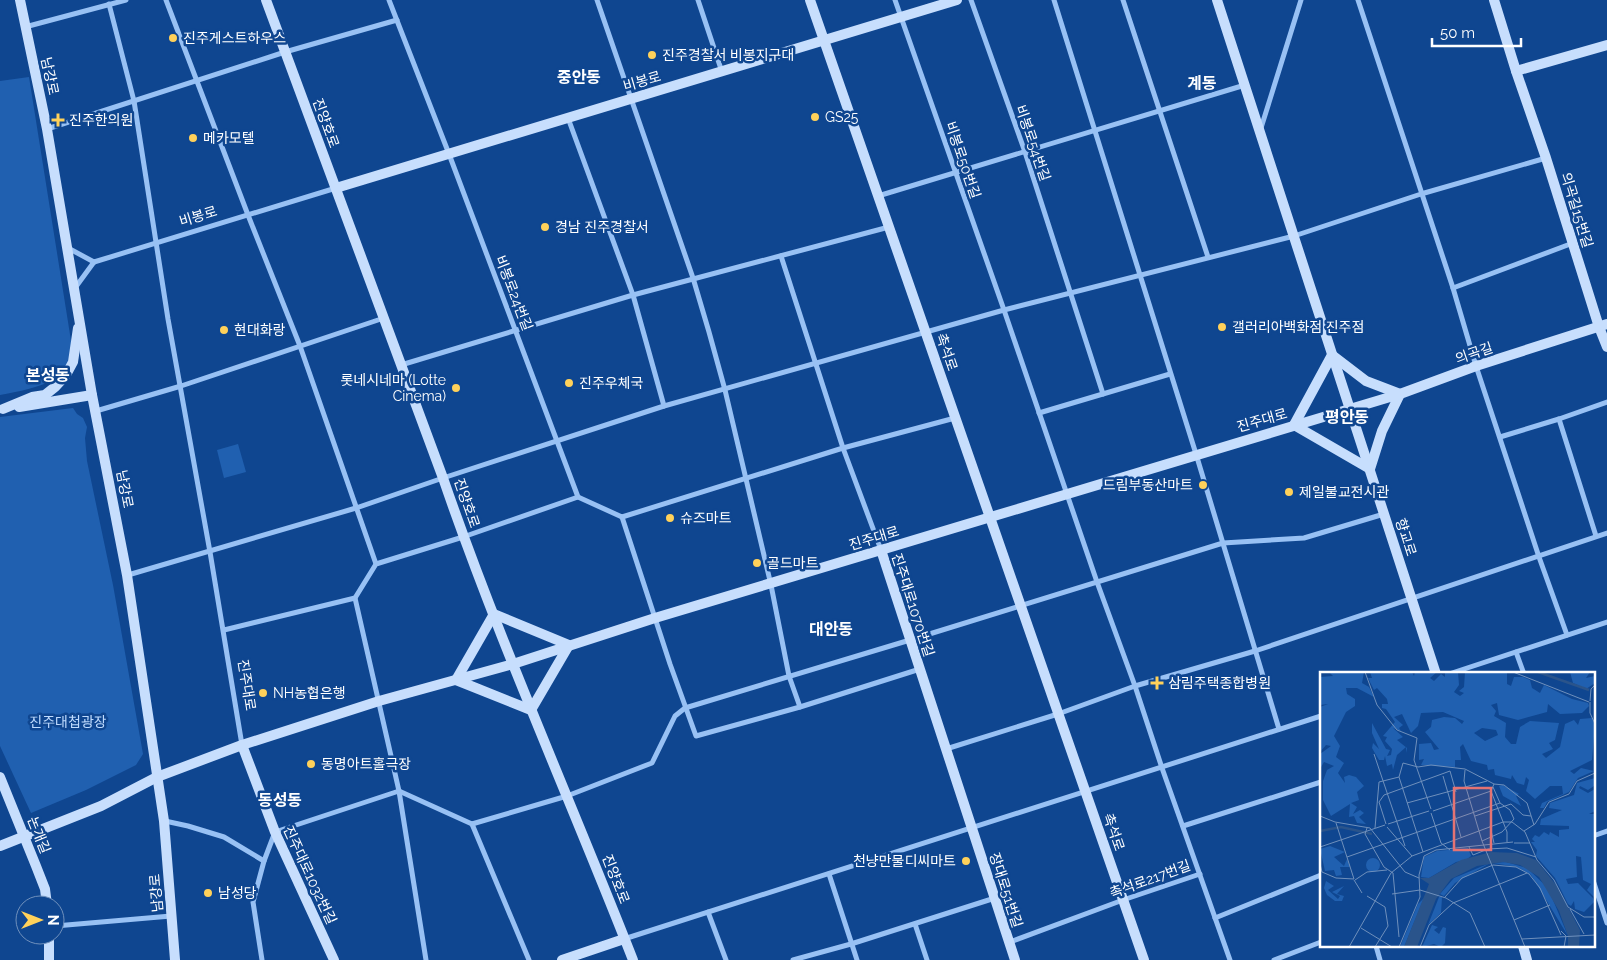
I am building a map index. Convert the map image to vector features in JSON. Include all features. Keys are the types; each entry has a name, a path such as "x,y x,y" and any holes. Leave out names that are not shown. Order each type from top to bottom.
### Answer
{"street":[{"name":"남강로","path":"20,0 47,129 92,395 128,576 164,821 174,960"},
{"path":"25,27 126,0"},
{"path":"166,0 300,346 376,564"},
{"name":"진양호로","path":"266,0 443,478 463,537 633,960"},
{"name":"비봉로24번길","path":"390,0 578,498"},
{"path":"597,0 693,278 725,390 771,584 789,676 800,707"},
{"path":"698,0 722,72"},
{"name":"촉석로","path":"810,0 1144,960"},
{"name":"비봉로50번길","path":"894,0 956,172 1097,582"},
{"name":"비봉로","path":"94,262 957,0"},
{"name":"비봉로54번길","path":"971,0 1025,152 1103,394"},
{"path":"1054,0 1096,130 1139,276 1196,454 1279,729"},
{"path":"1123,0 1208,257"},
{"path":"1217,0 1350,408"},
{"path":"1260,131 1301,0"},
{"path":"1358,0 1453,288 1476,366 1539,557 1567,635"},
{"name":"의곡길15번길","path":"1494,0 1573,243 1603,326 1607,347"},
{"path":"109,4 134,101 157,243"},
{"path":"47,129 285,52 397,20"},
{"path":"1516,71 1607,45"},
{"path":"878,196 1245,85"},
{"path":"568,118 633,295 664,406"},
{"path":"128,576 356,508 664,406 1004,310 1294,236 1421,194 1546,158"},
{"path":"401,365 693,278 889,227"},
{"name":"진주대로","path":"157,243 168,319 224,630 242,745"},
{"path":"1453,288 1573,243"},
{"path":"67,247 94,262 74,290"},
{"path":"781,256 843,448 881,550"},
{"path":"96,412 181,386 384,318"},
{"path":"1,409 45,394 55,387 66,375 73,362 80,319"},
{"name":"의곡길","path":"1350,408 1400,394 1476,366 1603,326"},
{"path":"1332,355 1366,381 1400,394 1382,431 1370,469 1294,425 1332,355"},
{"path":"1039,413 1170,374"},
{"path":"1,409 92,395"},
{"path":"1500,437 1607,402"},
{"name":"진주대로","path":"0,846 35,834 101,806 157,778 242,745 378,701 513,664 655,618 1350,408"},
{"name":"향교로","path":"1350,408 1435,672"},
{"path":"426,960 399,791 355,598 376,564 578,498 622,517 843,448 956,418"},
{"path":"1559,419 1596,536"},
{"path":"262,960 253,902 264,861 275,832 399,791 472,824 567,796 652,764 675,716 685,708 1222,543 1304,538 1384,514"},
{"path":"622,517 685,708"},
{"path":"946,749 1058,714 1135,686 1255,651 1607,533"},
{"name":"진주대로1070번길","path":"881,550 972,828"},
{"name":"촉석로217번길","path":"1009,942 1200,874 1097,582"},
{"path":"224,630 355,598"},
{"path":"494,614 569,645 531,710 456,680 494,614"},
{"path":"1455,672 1607,622"},
{"path":"1516,652 1523,672"},
{"name":"진주대로1070번길","path":"685,708 696,736 800,707 920,669"},
{"path":"562,960 1320,716"},
{"name":"진주대로1032번길","path":"242,745 275,832 334,960"},
{"name":"논개길","path":"0,777 36,866 45,895"},
{"path":"1183,826 1320,782"},
{"path":"164,821 224,837 264,861"},
{"path":"472,824 529,960"},
{"name":"장대로51번길","path":"972,828 1015,960"},
{"path":"1594,836 1607,831"},
{"path":"829,874 857,960"},
{"path":"1200,874 1230,960"},
{"path":"1215,918 1320,875"},
{"path":"1594,883 1607,923"},
{"path":"793,960 851,944 995,898"},
{"path":"708,912 726,960"},
{"path":"65,925 172,916"},
{"path":"915,924 927,960"},
{"path":"1274,960 1320,942"},
{"path":"49,945 49,960"},
{"path":"1524,948 1528,960"}],"green space":[{"path":"29,77 72,347 68,364 57,378 37,387 0,395 0,81"},
{"name":"진주대첩광장","path":"73,408 83,418 87,427 85,438 87,461 113,585 143,754 136,765 86,790 31,813 0,746 0,417"},
{"path":"238,444 246,472 224,478 217,450"}],"place":[{"name":"진주게스트하우스","path":"173,38"},
{"name":"진주경찰서 비봉지구대","path":"652,55"},
{"name":"GS25","path":"815,117"},
{"name":"진주한의원","path":"58,120"},
{"name":"메카모텔","path":"193,138"},
{"name":"경남 진주경찰서","path":"545,227"},
{"name":"갤러리아백화점 진주점","path":"1222,327"},
{"name":"현대화랑","path":"224,330"},
{"name":"진주우체국","path":"569,383"},
{"name":"롯네시네마 (Lotte Cinema)","path":"456,388"},
{"name":"드림부동산마트","path":"1203,485"},
{"name":"제일불교전시관","path":"1289,492"},
{"name":"슈즈마트","path":"670,518"},
{"name":"골드마트","path":"757,563"},
{"name":"삼림주택종합병원","path":"1157,683"},
{"name":"NH농협은행","path":"263,693"},
{"name":"동명아트홀극장","path":"311,764"},
{"name":"천냥만물디씨마트","path":"966,861"},
{"name":"남성당","path":"208,893"}],"district":[{"name":"중안동","path":"579,77"},
{"name":"계동","path":"1202,83"},
{"name":"본성동","path":"48,375"},
{"name":"평안동","path":"1347,417"},
{"name":"대안동","path":"831,629"},
{"name":"동성동","path":"280,800"}]}
